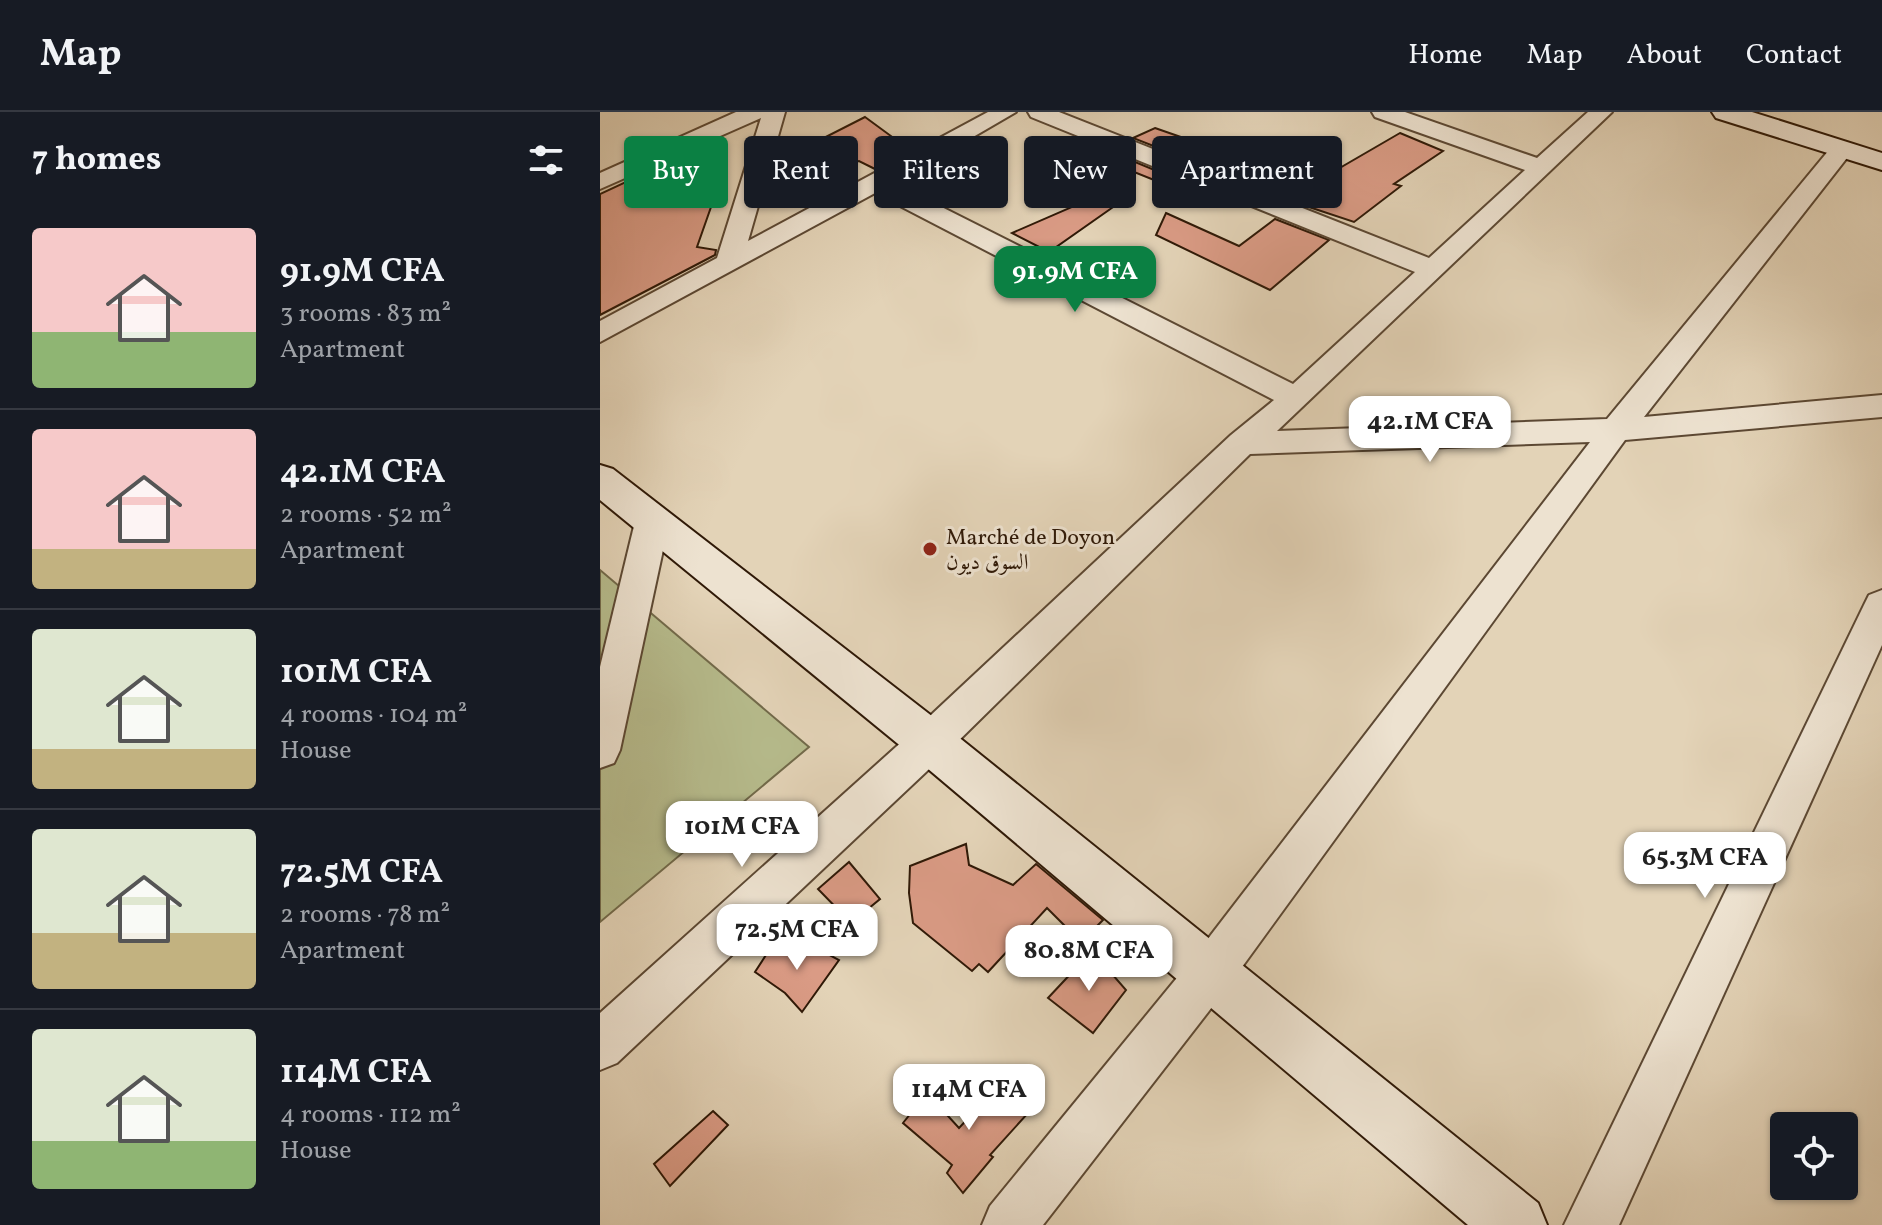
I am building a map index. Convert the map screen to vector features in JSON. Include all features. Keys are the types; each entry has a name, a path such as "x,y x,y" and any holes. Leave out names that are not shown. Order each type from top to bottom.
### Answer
{"street":[{"path":"600,182 755,112"},
{"path":"728,265 774,112"},
{"path":"962,136 1005,112"},
{"path":"1039,112 1432,269"},
{"path":"1383,112 1539,167"},
{"path":"600,1046 930,742 1242,443 1296,398 1601,112"},
{"path":"1725,112 1882,162"},
{"path":"1009,1225 1210,973 1616,430 1842,149"},
{"path":"600,333 874,186"},
{"path":"924,208 1296,398"},
{"path":"1242,443 1616,430 1882,406"},
{"path":"600,479 930,742 1516,1225"},
{"path":"600,750 652,522"},
{"path":"1591,1225 1882,605"}],"green space":[{"path":"600,570 809,747 600,922"}],"building":[{"path":"865,117 891,136 874,136 874,168 858,161 858,136 828,136"},
{"path":"1155,128 1178,136 1152,136 1152,145 1136,137"},
{"path":"1400,133 1443,151 1394,184 1401,186 1354,222 1312,208 1342,208 1342,167"},
{"path":"1136,162 1152,169 1152,179 1136,173"},
{"path":"624,183 624,208 711,208 697,247 716,250 715,255 600,315 600,194"},
{"path":"1069,208 1112,208 1049,252 1012,233"},
{"path":"1166,213 1239,246 1275,219 1329,240 1270,290 1156,235"},
{"path":"966,844 969,865 1013,885 1036,864 1103,920 1081,942 1047,908 988,972 979,964 972,971 913,923 909,893 910,866"},
{"path":"849,862 880,899 851,923 818,889"},
{"path":"775,941 807,954 813,946 839,960 802,1012 785,993 755,972"},
{"path":"1092,951 1126,990 1093,1033 1048,998"},
{"path":"1006,1078 1029,1112 990,1155 993,1157 963,1193 947,1173 952,1165 903,1123 927,1093 959,1128"},
{"path":"713,1111 728,1125 670,1186 654,1164"}],"place":[{"name":"Marché de Doyon السوق ديون","path":"930,549"}]}
